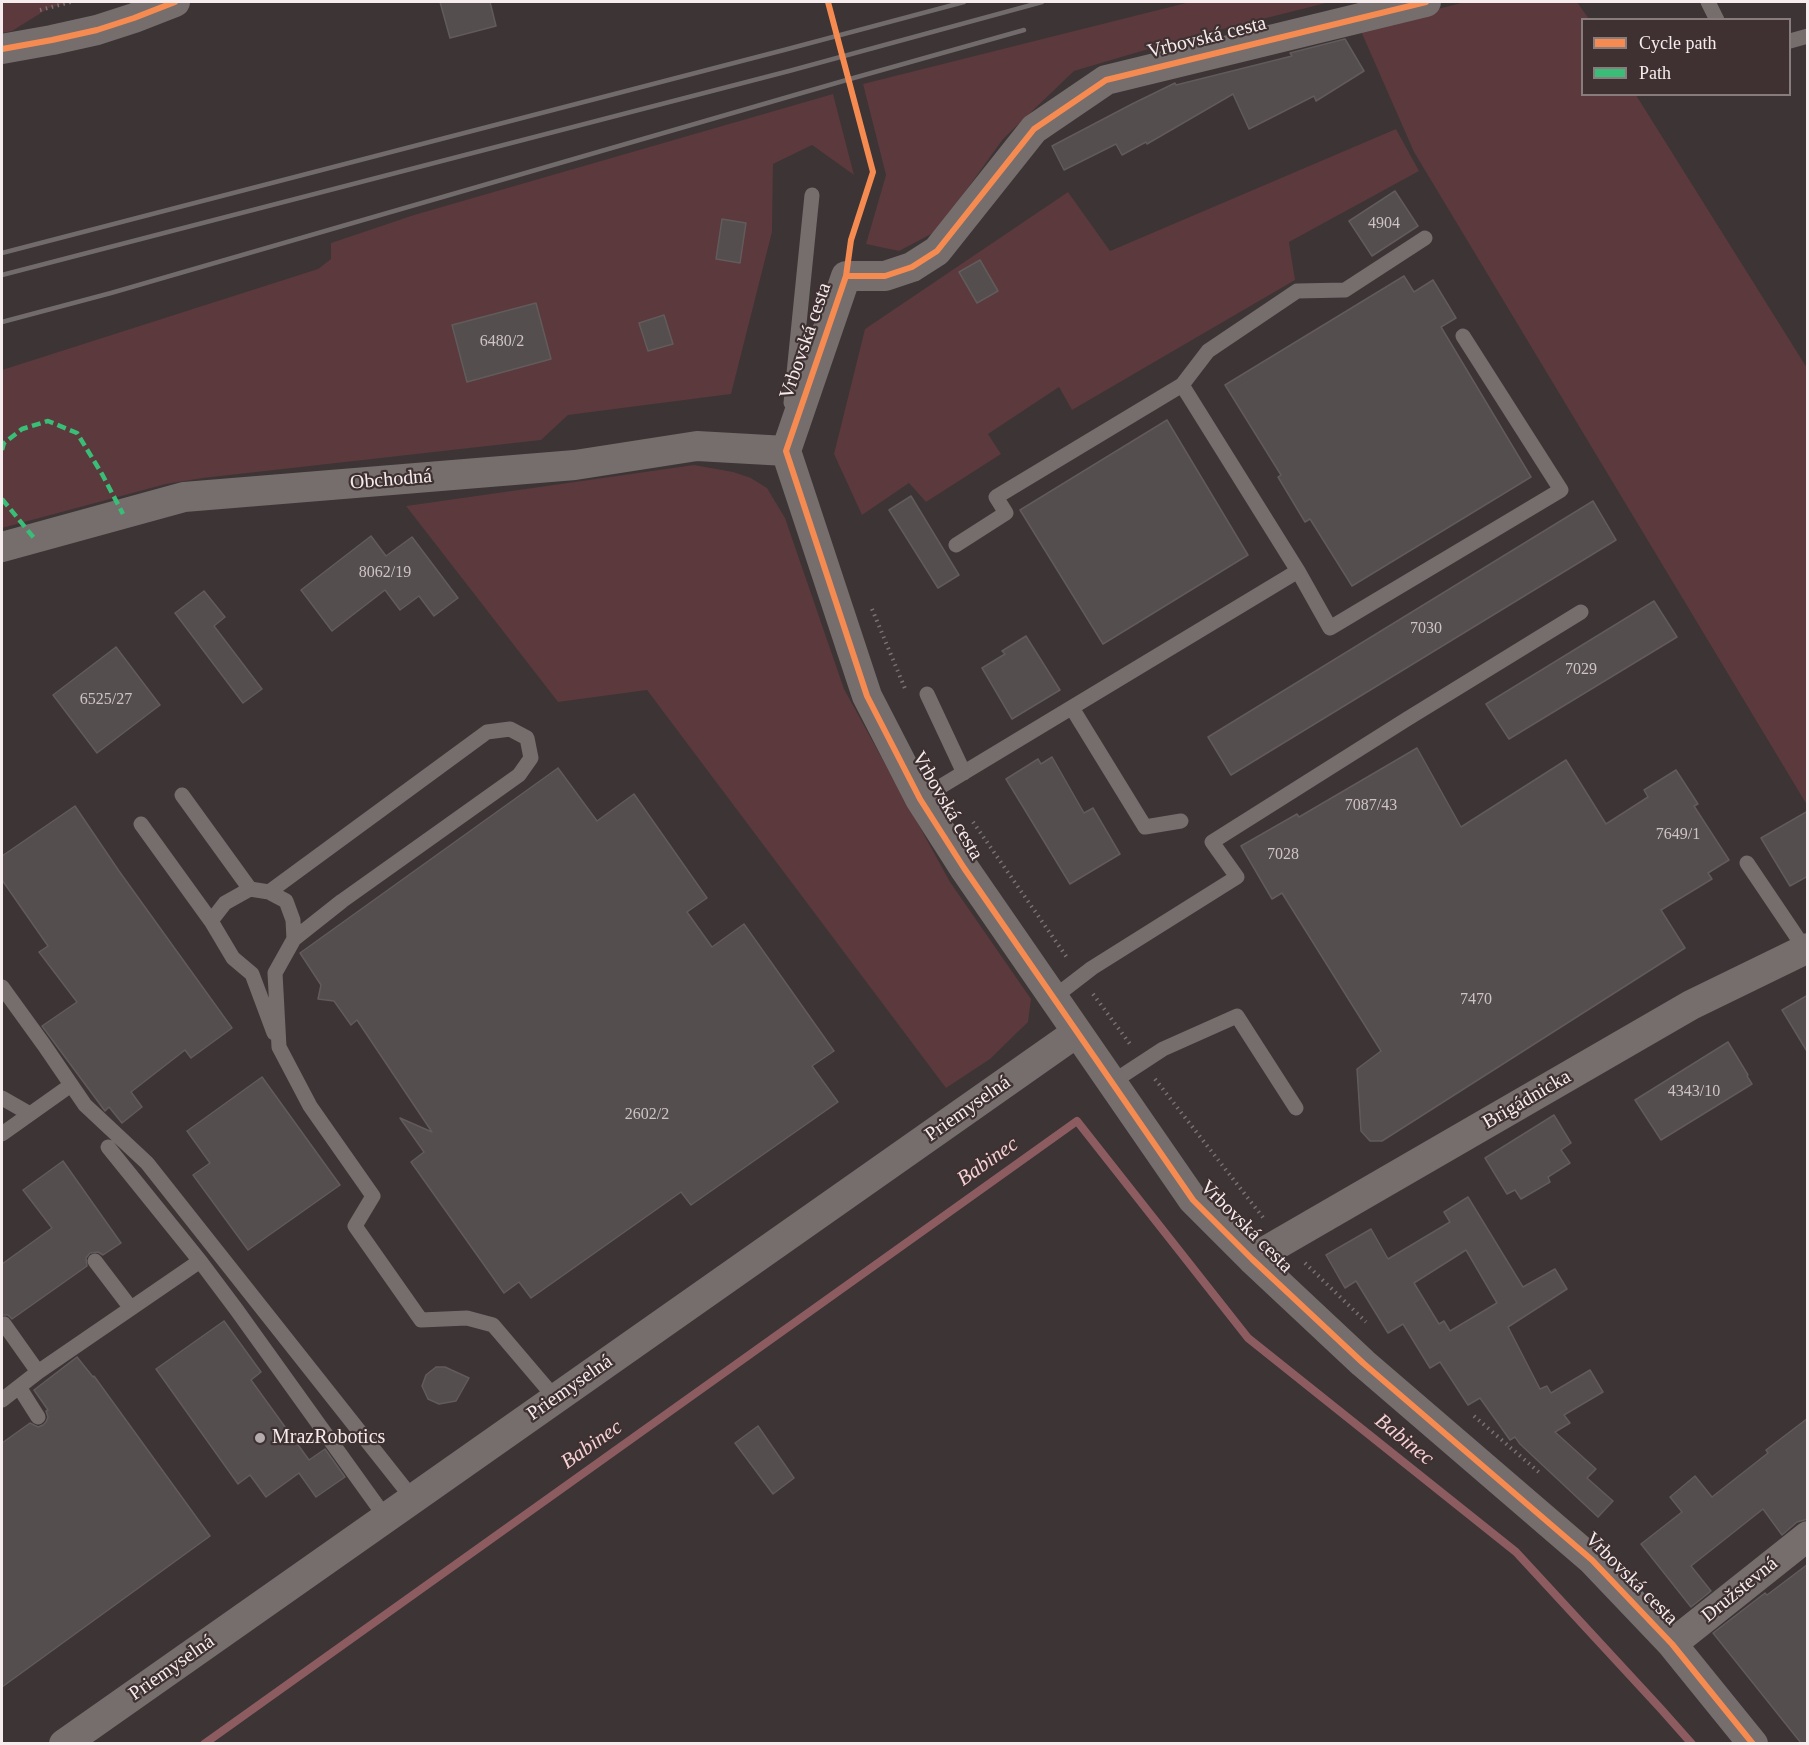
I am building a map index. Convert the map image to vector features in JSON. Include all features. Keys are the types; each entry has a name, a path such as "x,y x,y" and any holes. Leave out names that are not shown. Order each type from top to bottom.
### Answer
{"street":[{"path":"2,49 97,30 175,2"},
{"name":"Vrbovská cesta","path":"1426,2 1106,80 1034,129 937,251 912,267 885,276 846,276 786,451 867,696 920,799 1110,1083 1193,1200 1363,1363 1592,1560 1672,1644 1753,1743"},
{"name":"Obchodná","path":"2,547 184,497 575,465 697,446 786,451"},
{"name":"Brigádnicka","path":"1252,1259 1691,1005 1806,949"},
{"name":"Priemyselná","path":"64,1743 1076,1033"},
{"name":"Družstevná","path":"1672,1644 1808,1536"}],"lane":[{"path":"1708,2 1716,18"},
{"path":"1791,41 1808,36"},
{"path":"786,451 812,195"},
{"path":"956,545 1006,513 996,496 1182,385 1208,351 1297,291 1345,290 1425,238"},
{"path":"1182,385 1298,571 1330,628 1561,490 1463,336"},
{"path":"920,799 1298,571"},
{"path":"1053,998 1081,977 1237,877 1212,842 1581,612"},
{"path":"927,694 964,773"},
{"path":"1072,708 1145,827 1181,821"},
{"path":"269,892 487,732 510,729 527,738 531,758 519,776 342,901 294,939 275,973 279,1047"},
{"path":"182,795 250,889"},
{"path":"141,824 211,921 233,958 252,974 279,1047 310,1106 373,1196 355,1226 421,1320 467,1318 492,1325 555,1399"},
{"path":"1747,863 1806,949"},
{"path":"211,921 225,903 250,889 269,892 286,901 293,920 294,939"},
{"path":"252,974 275,973"},
{"path":"2,987 85,1105 147,1163 413,1499"},
{"path":"1110,1083 1162,1048 1237,1016 1296,1108"},
{"path":"2,1134 71,1085"},
{"path":"2,1098 30,1114"},
{"path":"108,1147 200,1261 386,1518"},
{"path":"95,1261 130,1307"},
{"path":"2,1400 130,1307 170,1283 200,1261"},
{"path":"4,1324 38,1372"},
{"path":"19,1387 38,1417"}],"path":[{"path":"868,601 910,699"},
{"path":"946,784 1143,1062 1282,1241 1369,1324"},
{"path":"1468,1411 1550,1482"}],"shaded area":[{"path":"2,2 71,2 49,8 12,31 2,33"},
{"path":"1190,2 1330,2 1179,40 1074,71 1003,139 937,231 899,251 866,244 886,175 863,84"},
{"path":"1465,2 1577,2 1588,18 1581,18 1581,96 1637,96 1807,368 1807,805 1414,152 1360,29"},
{"path":"833,94 854,175 812,145 773,164 772,232 731,394 568,415 541,440 166,484 2,528 2,370 318,269 331,259 331,243 414,215"},
{"path":"1396,129 1419,171 1289,242 1295,280 1072,410 1059,387 988,434 1001,454 926,502 909,483 862,515 834,454 865,329 1068,192 1110,251"},
{"path":"694,465 733,472 751,478 767,488 785,518 844,689 950,882 1031,999 1028,1022 990,1059 946,1088 647,690 558,702 406,506"}],"building":[{"path":"440,2 490,2 496,26 450,38"},
{"path":"1345,39 1364,71 1316,101 1314,96 1249,129 1233,94 1147,144 1146,142 1122,155 1116,144 1064,170 1052,146 1175,83 1176,85 1292,56 1290,53"},
{"path":"1395,191 1418,226 1372,256 1349,221"},
{"path":"722,219 746,223 740,263 716,259"},
{"path":"980,260 998,291 977,303 959,272"},
{"path":"1404,276 1414,292 1433,280 1456,318 1441,327 1531,477 1352,586 1310,519 1305,522 1278,477 1281,475 1225,385"},
{"path":"536,303 551,359 467,382 452,325"},
{"path":"664,315 673,344 648,351 639,323"},
{"path":"1167,420 1248,555 1103,644 1020,510"},
{"path":"911,496 959,575 938,588 889,510"},
{"path":"1593,501 1616,540 1231,775 1208,737"},
{"path":"371,536 386,556 412,537 458,598 434,616 419,596 400,610 385,590 332,631 301,590"},
{"path":"204,591 225,617 214,626 262,689 243,703 175,613"},
{"path":"1654,601 1677,637 1509,739 1486,704"},
{"path":"1026,636 1060,690 1012,719 982,668 1005,654 1002,651"},
{"path":"116,647 160,705 97,753 53,695"},
{"path":"1417,748 1461,827 1566,760 1606,824 1648,797 1644,790 1676,770 1698,804 1694,806 1729,860 1708,873 1712,879 1661,910 1685,948 1382,1141 1370,1141 1361,1131 1357,1069 1381,1051 1282,893 1272,899 1241,846 1297,814 1299,817"},
{"path":"1052,757 1084,813 1093,808 1120,854 1070,884 1006,779 1038,759 1041,764"},
{"path":"558,768 597,821 634,794 707,898 687,912 712,947 744,924 834,1051 812,1066 838,1102 691,1205 681,1192 531,1298 519,1282 504,1293 411,1162 424,1152 400,1118 432,1132 357,1020 351,1025 334,1001 318,999 321,985 300,953"},
{"path":"75,806 232,1028 191,1058 185,1050 131,1092 142,1107 122,1123 109,1107 105,1111 42,1026 77,1002 39,952 48,946 2,880 2,856"},
{"path":"1808,811 1808,876 1790,886 1761,838"},
{"path":"1808,995 1808,1053 1782,1010"},
{"path":"1728,1042 1752,1084 1661,1140 1635,1100"},
{"path":"262,1077 340,1185 248,1250 193,1175 210,1163 187,1131"},
{"path":"1554,1115 1571,1143 1561,1150 1570,1163 1548,1177 1550,1182 1521,1199 1515,1190 1507,1194 1485,1158"},
{"path":"63,1161 121,1243 103,1255 98,1252 90,1253 86,1258 87,1266 12,1319 8,1315 2,1315 2,1264 52,1228 23,1190"},
{"path":"1468,1197 1523,1287 1555,1269 1567,1289 1508,1327 1540,1389 1547,1386 1551,1393 1590,1370 1603,1392 1564,1415 1570,1423 1555,1432 1596,1469 1587,1478 1613,1501 1598,1517 1515,1437 1510,1440 1480,1398 1468,1405 1440,1362 1430,1368 1403,1324 1388,1333 1356,1281 1345,1288 1326,1255 1371,1229 1388,1259 1450,1222 1444,1212","holes":["1466,1250 1497,1303 1450,1331 1444,1321 1439,1324 1414,1283"]},
{"path":"224,1321 261,1372 251,1380 309,1460 325,1449 345,1477 316,1497 299,1473 266,1497 250,1475 238,1484 156,1369"},
{"path":"77,1357 94,1376 210,1536 2,1687 2,1443 30,1423 38,1427 46,1422 48,1417 46,1411 48,1410 34,1390"},
{"path":"436,1367 445,1367 469,1378 456,1401 439,1404 428,1399 422,1386 426,1375"},
{"path":"1808,1418 1808,1519 1797,1522 1782,1535 1763,1509 1691,1566 1711,1591 1691,1607 1641,1544 1682,1512 1670,1497 1695,1476 1712,1497 1768,1453 1766,1450"},
{"path":"758,1426 794,1478 773,1494 735,1443"},
{"path":"1808,1564 1808,1743 1801,1743 1713,1633 1765,1593 1767,1595"}],"waterway":[{"name":"Babinec","path":"204,1744 1077,1121 1248,1338 1516,1552 1692,1744"}],"railway":[{"path":"2,253 964,2"},
{"path":"2,275 789,71 1042,2"},
{"path":"2,322 111,293 1024,30"}],"marked path":[{"path":"2,450 4,443 22,429 48,421 77,433 123,514"},
{"path":"2,499 34,538"}],"cycle path":[{"path":"2,49 97,30 175,2"},
{"path":"828,2 873,172 851,240 846,276"},
{"path":"1426,2 1106,80 1034,129 937,251 912,267 885,276 846,276 786,451 867,696 920,799 964,868 1193,1200 1363,1363 1592,1560 1672,1644 1753,1744"}],"place":[{"name":"MrazRobotics","path":"260,1438"}]}
